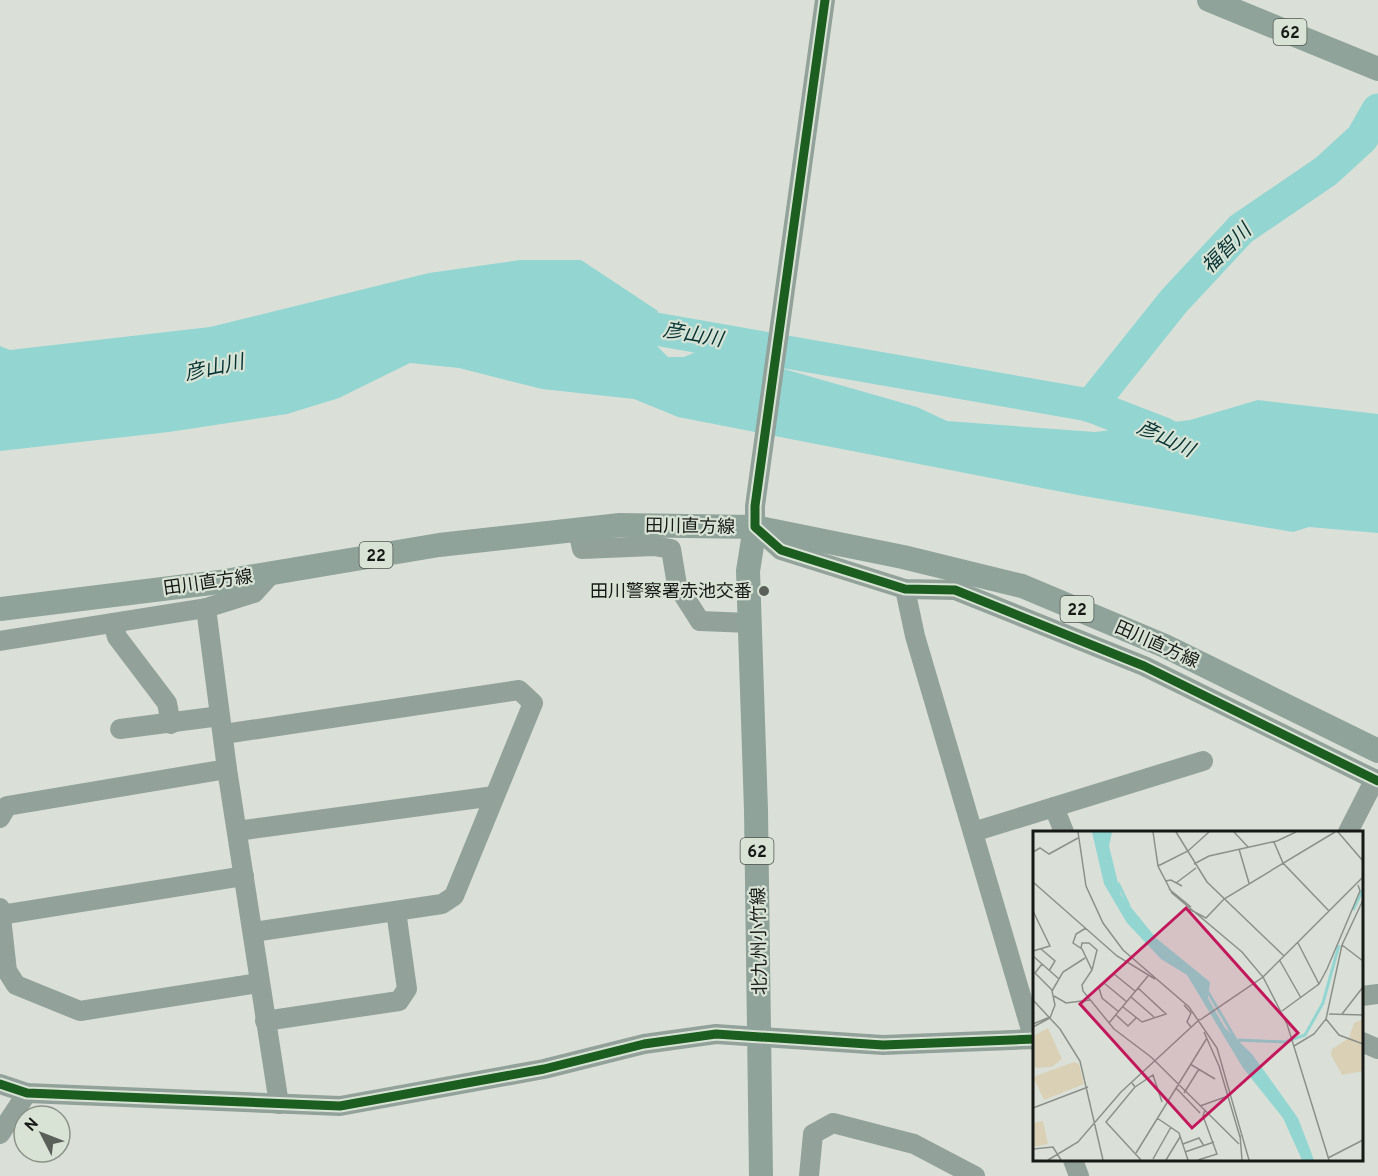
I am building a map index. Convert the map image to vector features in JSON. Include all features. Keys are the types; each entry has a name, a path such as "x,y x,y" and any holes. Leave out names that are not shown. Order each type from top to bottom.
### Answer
{"main road":[{"name":"62","path":"1209,0 1374,67"},
{"name":"田川直方線","path":"0,609 219,582 439,545 620,525 755,516 903,557 1022,586 1166,646 1378,751"},
{"name":"北九州小竹線","path":"755,516 748,572 760,1036 761,1176"}],"street":[{"path":"825,0 755,516 781,550 905,589 955,590 1144,666 1376,780 1349,831"},
{"path":"578,530 582,549 654,546 671,549 677,585 700,621 750,622"},
{"path":"0,641 206,608 254,593 273,572"},
{"path":"905,589 915,636 1033,1036"},
{"path":"206,608 227,769 279,1104"},
{"path":"114,623 117,637 167,703 171,724"},
{"path":"120,729 171,724 222,725 519,690 533,703 454,896 442,904 253,932"},
{"path":"973,832 1203,761"},
{"path":"0,818 7,806 227,769"},
{"path":"237,831 494,796"},
{"path":"1054,807 1064,831"},
{"path":"243,876 1,911 7,971 16,985 80,1011 259,983"},
{"path":"265,1021 399,1000 407,989 396,911"},
{"path":"1363,996 1378,994"},
{"path":"0,1084 27,1094 340,1106 544,1069 644,1044 716,1034 883,1046 1033,1039"},
{"path":"1363,1042 1378,1048"},
{"path":"0,1134 27,1094"},
{"path":"809,1176 813,1134 833,1123 914,1144 975,1176"},
{"path":"1073,1161 1079,1176"}],"water":[{"path":"520,260 581,260 658,311 652,341 668,357 684,357 707,347 917,407 947,421 1095,432 1190,420 1258,400 1378,414 1378,533 1309,527 1293,532 1078,495 678,417 634,399 542,389 459,368 410,363 339,398 287,414 169,432 0,451 0,346 10,350 210,327 429,273"}],"waterway":[{"name":"福智川","path":"1090,406 1174,301 1241,229 1326,171 1362,138 1378,110"},
{"name":"彦山川","path":"610,321 1089,405 1164,434 1185,445"}],"cycle path":[{"path":"825,0 755,506 755,527 781,550 905,589 955,590 1144,666 1378,781"},
{"path":"0,1084 27,1093 340,1106 544,1069 644,1044 716,1034 883,1045 1033,1039"}],"place":[{"name":"田川警察署赤池交番","path":"764,591"}]}
